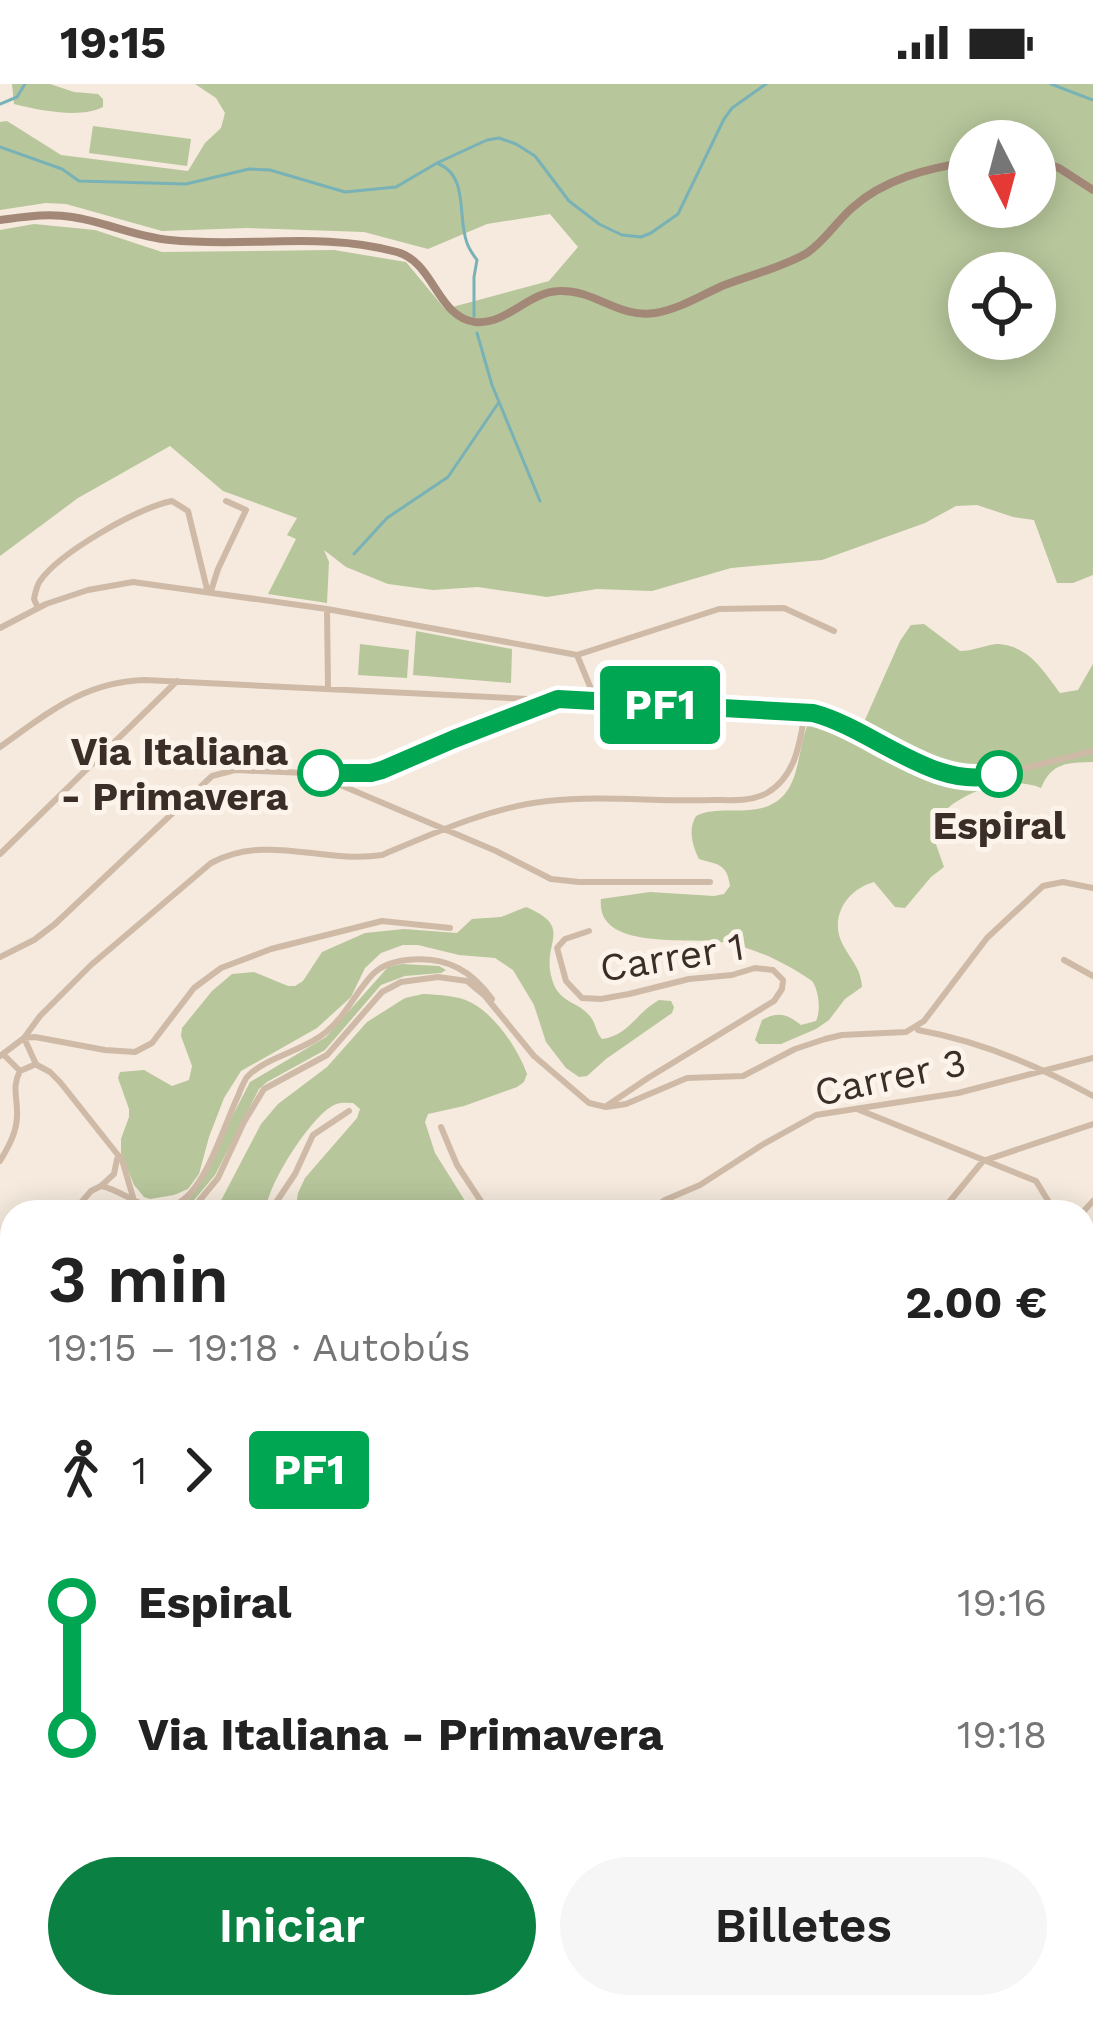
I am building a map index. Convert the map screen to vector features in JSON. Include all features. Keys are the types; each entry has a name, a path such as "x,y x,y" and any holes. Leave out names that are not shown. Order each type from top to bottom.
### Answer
{"main road":[{"path":"0,220 59,216 168,240 304,241 395,251 421,266 453,311 472,321 500,318 538,295 560,291 578,292 617,310 646,314 682,305 806,254 860,202 902,178 948,166"},
{"path":"1056,167 1093,190"}],"street":[{"path":"209,591 246,510 226,501"},
{"path":"38,608 34,599 38,583 64,557 132,516 172,502 188,511 209,591"},
{"path":"0,628 88,590 134,582 327,609 577,655 719,609 784,608 834,632"},
{"path":"327,609 328,688"},
{"path":"577,655 596,701"},
{"path":"0,747 77,694 129,680 805,713 839,722 960,778 990,777 1093,752"},
{"path":"0,854 177,681"},
{"path":"0,957 55,924 212,776 236,770 328,774 382,770 558,699"},
{"path":"20,1071 2,1055 24,1038 91,965 211,863 232,852 257,848 361,858 382,855 525,804 754,798 774,788 789,771 805,713"},
{"path":"328,774 331,781 551,879 710,882"},
{"path":"914,1030 987,938 1043,886 1063,882 1093,887"},
{"path":"24,1038 135,1052 152,1043 194,988 221,968 271,949 382,921 450,928"},
{"name":"Carrer 1","path":"590,931 565,939 557,948 566,981 582,998 601,999 755,968 773,970 783,980 774,1001 606,1107"},
{"path":"1064,959 1093,976"},
{"path":"182,1200 211,1158 247,1078 328,1030 368,978 394,962 443,963 460,969 479,983 534,1056 590,1102 606,1107 626,1104 687,1078 743,1076 795,1049 842,1035 914,1030 946,1035 1046,1071 1093,1096"},
{"path":"200,1200 218,1178 264,1089 327,1055 389,986 438,976 458,979 476,987 499,1012"},
{"path":"929,1015 946,1035"},
{"path":"24,1038 36,1064 60,1082 122,1160 134,1200"},
{"name":"Carrer 3","path":"665,1200 700,1186 816,1115 958,1093 1093,1058"},
{"path":"0,1161 18,1117 15,1080 20,1071 36,1064"},
{"path":"854,1108 1036,1180 1047,1200"},
{"path":"278,1200 313,1135 349,1111"},
{"path":"950,1200 983,1162 1093,1124"},
{"path":"441,1127 457,1165 480,1200"},
{"path":"83,1200 114,1174 117,1155"},
{"path":"101,1186 134,1200"}],"green space":[{"path":"12,84 50,84 98,94 103,107 71,113 14,104"},
{"path":"195,84 1093,84 1093,575 1057,583 1034,520 977,505 956,506 925,523 822,560 731,568 652,591 597,589 547,597 478,587 433,590 388,584 346,567 324,550 329,562 327,603 268,594 296,539 287,535 297,518 223,491 170,446 78,498 0,556 0,230 34,224 95,230 162,252 334,250 406,262 445,309 549,281 578,247 550,214 487,224 428,249 364,232 162,231 66,204 0,210 0,122 7,121 61,155 188,171 221,128 225,113 216,98"},
{"path":"93,126 191,139 187,166 89,153"},
{"path":"924,624 960,651 999,644 1019,650 1035,661 1060,693 1078,690 1093,664 1093,762 1061,766 1041,788 1017,783 992,786 948,808 932,833 944,867 905,908 895,907 874,882 843,905 839,933 862,987 816,1029 781,1044 759,1044 755,1040 762,1020 768,1017 782,1015 801,1025 816,1021 818,1001 812,981 739,946 630,935 603,916 601,899 650,892 724,894 730,886 727,873 699,859 694,848 696,816 762,808 784,796 807,726 821,704 864,722 900,641 911,625"},
{"path":"416,631 512,649 511,683 413,675"},
{"path":"360,644 409,650 407,678 358,675"},
{"path":"526,907 541,915 553,930 550,970 557,991 589,1015 602,1039 619,1033 659,1000 671,1001 672,1013 587,1076 579,1077 546,1042 534,1005 513,970 495,958 403,945 381,953 365,968 351,997 317,1028 241,1071 224,1098 199,1174 188,1189 150,1199 134,1185 121,1154 129,1109 120,1072 144,1070 172,1086 189,1080 192,1066 182,1028 232,974 254,972 295,986 322,952 365,933 404,929 457,933 472,919 501,917"},
{"path":"402,964 446,970 381,985 325,1050 259,1089 215,1175 194,1200 188,1200 250,1082 326,1037 388,967"},
{"path":"423,994 472,1003 505,1034 527,1074 517,1087 428,1114 425,1122 435,1153 464,1200 297,1200 305,1178 357,1118 360,1109 345,1103 324,1112 302,1137 268,1200 221,1200 261,1124 278,1104 327,1067 367,1022 405,998"}],"waterway":[{"path":"0,104 17,97 25,84"},
{"path":"0,147 62,169 79,181 186,184 249,169 270,170 345,192 396,187 437,163 499,138 535,156 569,201 599,224 622,235 641,237 678,214 724,119 766,84"},
{"path":"1051,84 1093,100"},
{"path":"439,164 455,178 464,233 477,260 474,316"},
{"path":"477,333 492,385 540,501"},
{"path":"354,554 387,518 448,477 499,402"}],"bus line":[{"name":"PF1","path":"321,773 382,770 558,699 813,713 950,776 974,779 999,774"}],"place":[{"name":"Via Italiana - Primavera","path":"321,773"},
{"name":"Espiral","path":"999,774"}]}
